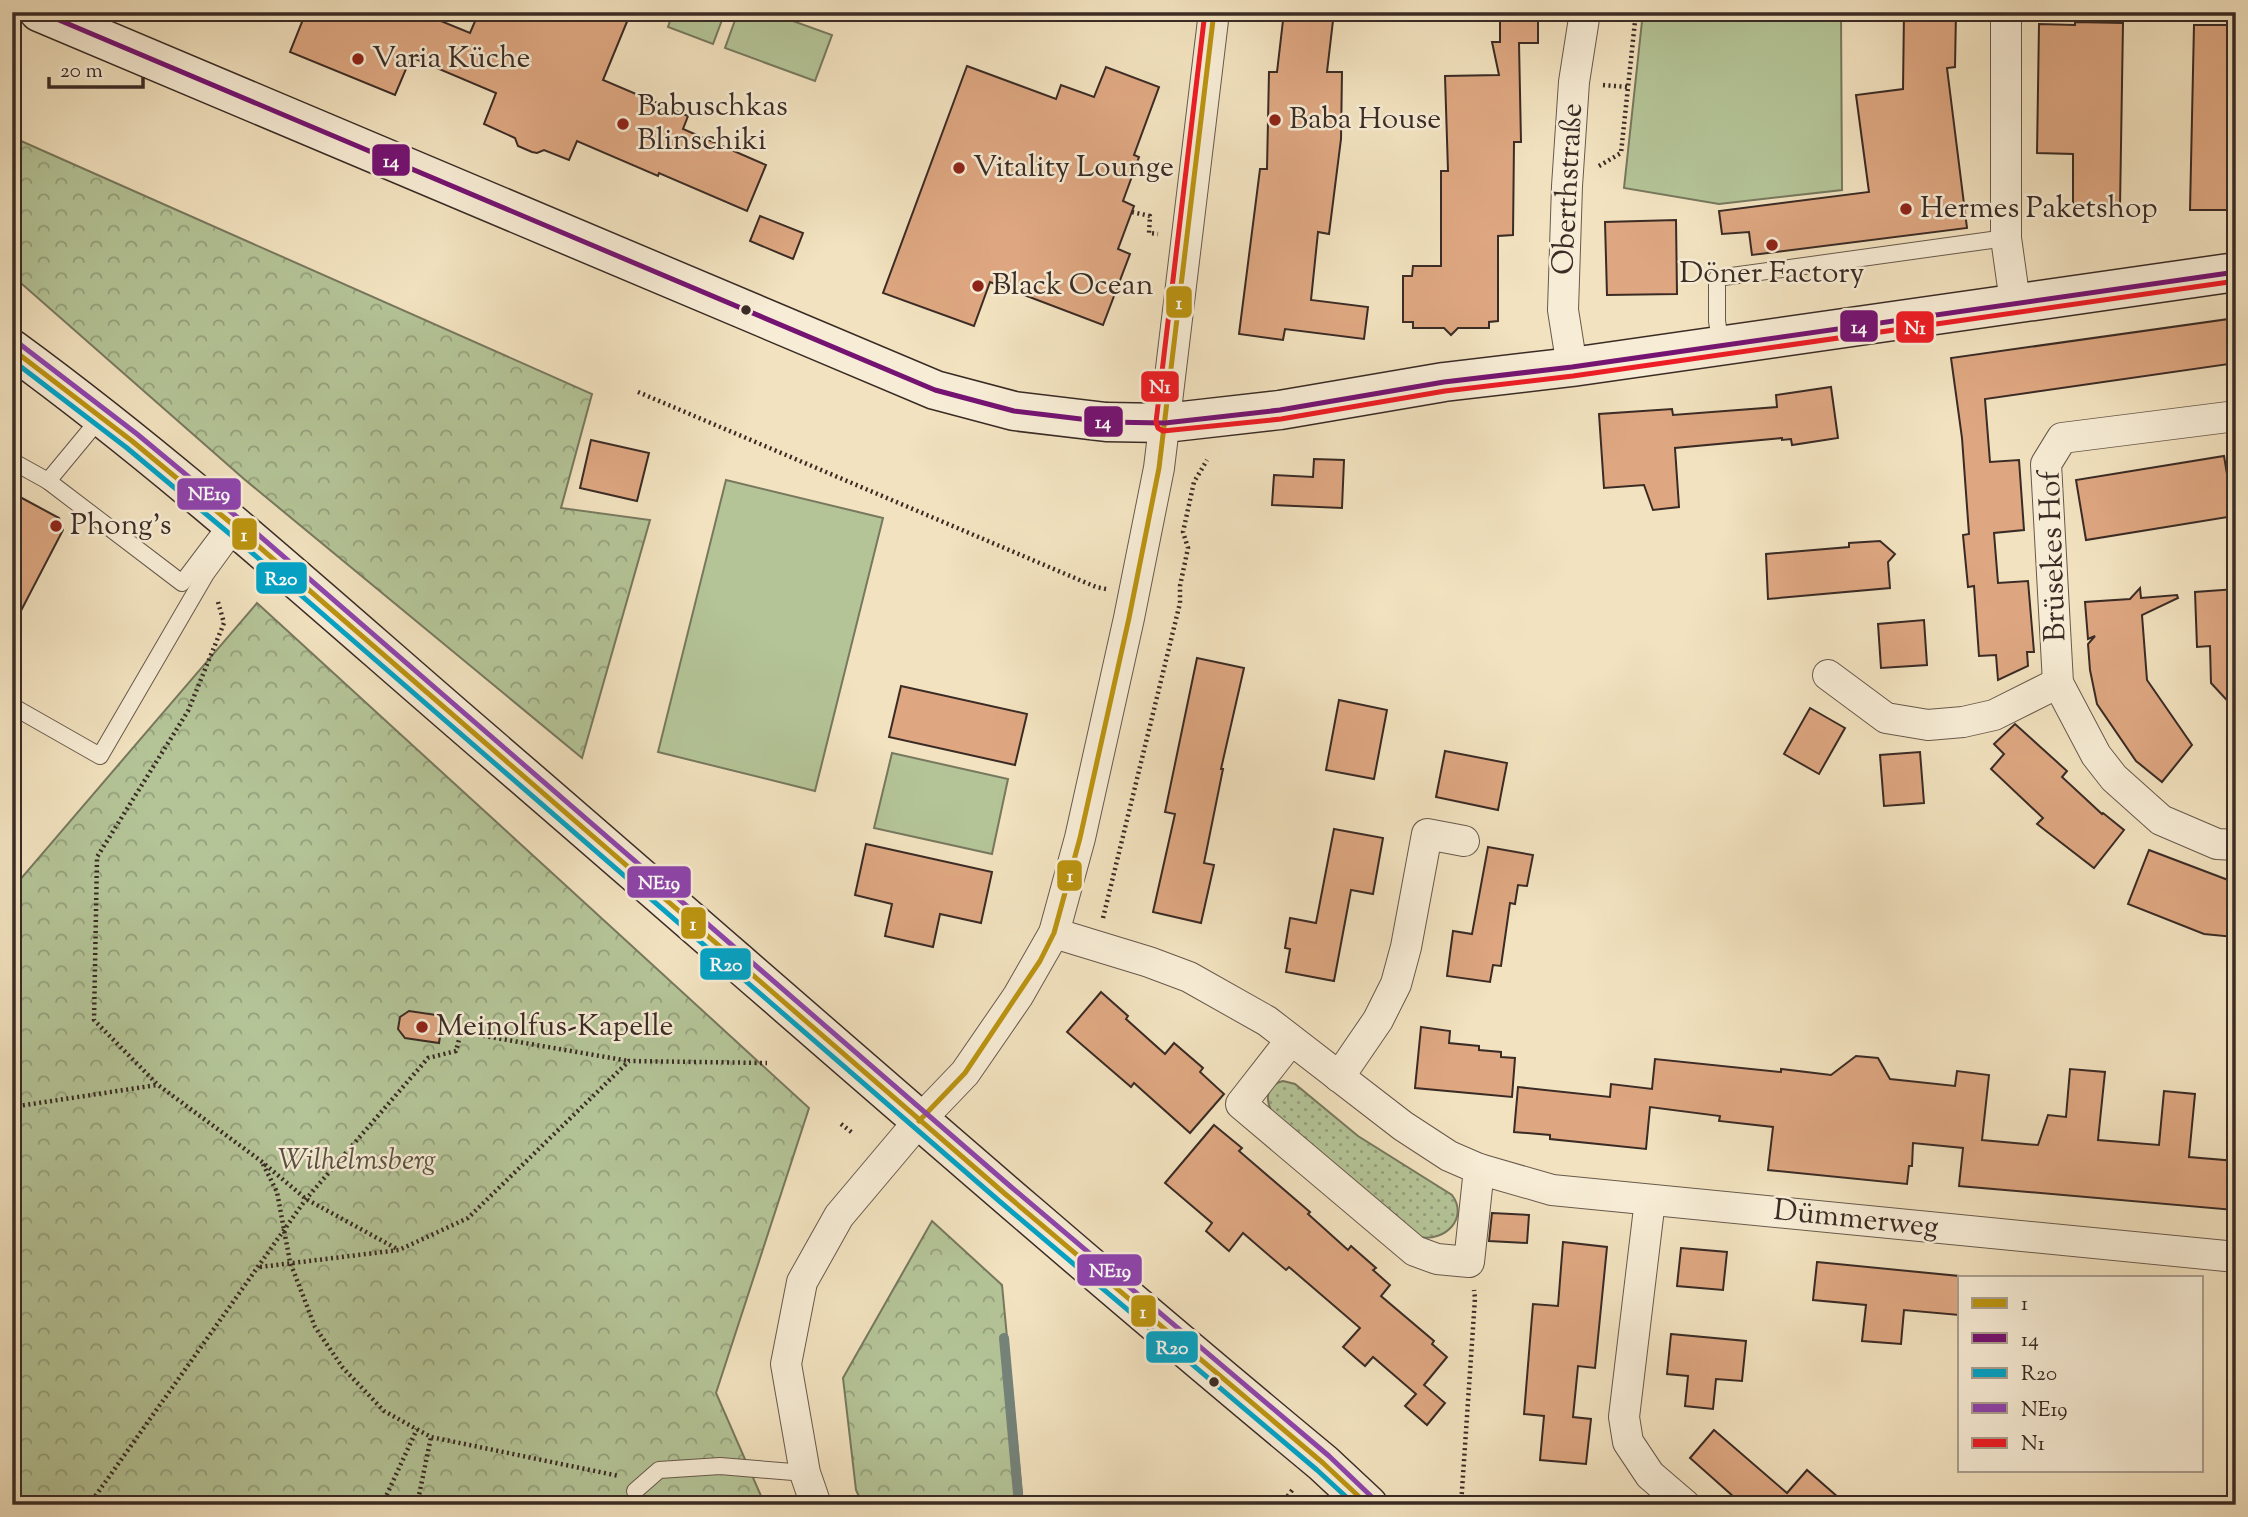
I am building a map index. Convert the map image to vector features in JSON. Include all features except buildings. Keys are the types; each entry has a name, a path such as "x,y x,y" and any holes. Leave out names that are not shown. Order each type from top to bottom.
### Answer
{"main road":[{"path":"39,12 935,390 1014,411 1106,422 1164,423 1280,410 1444,382 1572,367 2236,272"},
{"path":"12,349 101,417 233,526 798,1013 919,1121 1323,1463 1368,1505"}],"street":[{"path":"816,1505 805,1473 786,1364 802,1282 839,1216 919,1121 965,1073 1018,996 1054,933 1080,838 1134,596 1159,468 1214,12"},
{"name":"Oberthstraße","path":"1572,367 1563,310 1567,186 1574,82 1585,12"},
{"path":"2006,12 2006,238 2015,302"},
{"name":"Brüsekes Hof","path":"2236,416 2062,439 2046,464 2058,683 2096,755 2114,778 2161,820 2217,844 2236,845"},
{"name":"Brüsekes Hof","path":"1828,675 1886,718 1928,725 1963,722 1994,715 2058,683"},
{"path":"1339,1077 1378,1020 1396,984 1406,947 1427,834 1464,841"},
{"name":"Dümmerweg","path":"1054,933 1189,977 1267,1021 1403,1126 1450,1156 1479,1169 1552,1191 2236,1257"},
{"path":"1291,1040 1241,1104 1415,1251 1437,1259 1469,1262 1479,1169"},
{"path":"1650,1200 1624,1417 1628,1443 1650,1475 1685,1505"}],"lane":[{"path":"1721,345 1717,321 1717,278 2006,238"},
{"path":"48,481 101,417"},
{"path":"12,461 48,481 182,583 233,526"},
{"path":"12,706 100,757 233,526"},
{"path":"639,1486 659,1470 720,1466 805,1473"}],"path":[{"path":"1567,186 1621,153 1636,12"},
{"path":"1132,212 1150,216 1149,233"},
{"path":"638,392 1096,587 1134,596"},
{"path":"1102,919 1180,603 1180,586 1188,548 1183,532 1194,482 1207,460"},
{"path":"206,574 213,579 224,623 188,711 97,857 94,1020 158,1085 261,1161 306,1199 399,1250"},
{"path":"89,1505 306,1199 428,1058 457,1051 461,1032 629,1061 767,1063"},
{"path":"259,1267 399,1250 468,1219 629,1061"},
{"path":"12,1107 158,1085"},
{"path":"841,1125 854,1134"},
{"path":"261,1161 277,1192 290,1262 315,1327 343,1368 384,1411 431,1437 639,1486"},
{"path":"1461,1505 1475,1298 1469,1262"},
{"path":"382,1505 416,1429"},
{"path":"417,1505 431,1437"},
{"path":"1281,1505 1293,1489"}],"green space":[{"path":"673,12 725,12 713,44 668,27"},
{"path":"738,12 768,12 832,35 815,81 725,48"},
{"path":"1643,12 1841,12 1842,190 1719,204 1624,188"},
{"path":"12,137 592,394 561,508 650,520 582,758 244,479 22,284 12,279"},
{"path":"726,480 883,518 815,791 658,752"},
{"name":"Wilhelmsberg","path":"257,603 809,1108 716,1393 765,1505 12,1505 12,889"},
{"path":"892,753 1008,779 992,854 874,828"},
{"path":"1283,1081 1295,1084 1358,1136 1452,1195 1458,1212 1452,1226 1438,1236 1420,1237 1272,1112 1268,1093 1273,1086"},
{"path":"932,1221 1002,1285 1023,1505 863,1505 856,1490 843,1378"}],"waterway":[{"path":"1004,1338 1019,1505"}],"transit line":[{"name":"14","path":"40,12 935,390 1014,411 1106,422 1165,423 1280,410 1444,382 1572,367 2236,272"},
{"name":"N1","path":"1205,12 1156,422 1158,428 1163,431 1281,419 1445,391 1573,376 2236,281"},
{"name":"1","path":"919,1121 965,1073 1040,961 1054,933 1080,838 1159,468 1214,12"},
{"name":"NE19","path":"17,342 137,434 254,531 1010,1186 1329,1456 1374,1499"},
{"name":"1","path":"12,349 132,441 249,538 1004,1193 1323,1463 1368,1505"},
{"name":"R20","path":"12,360 127,448 243,545 998,1200 1355,1505"}],"place":[{"name":"Varia Küche","path":"358,59"},
{"name":"Baba House","path":"1275,120"},
{"name":"Babuschkas Blinschiki","path":"623,124"},
{"name":"Vitality Lounge","path":"959,168"},
{"name":"Hermes Paketshop","path":"1906,209"},
{"name":"Döner Factory","path":"1772,245"},
{"name":"Black Ocean","path":"978,286"},
{"name":"Phong's","path":"56,526"},
{"name":"Meinolfus-Kapelle","path":"422,1027"}]}
